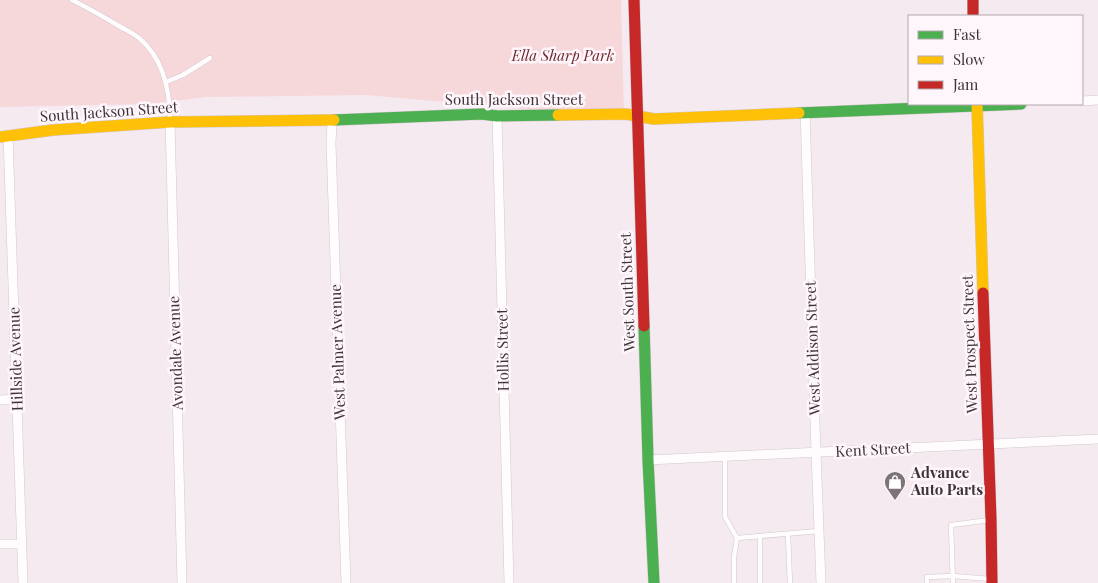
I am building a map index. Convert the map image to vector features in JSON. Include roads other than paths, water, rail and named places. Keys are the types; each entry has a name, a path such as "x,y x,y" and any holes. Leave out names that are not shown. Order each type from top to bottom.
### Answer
{"street":[{"name":"West South Street","path":"634,0 648,460 654,583"},
{"path":"973,0 973,15"},
{"path":"1083,100 1098,100"},
{"name":"South Jackson Street","path":"4,136 53,130 170,122 332,120 482,114 497,116 626,114 654,119 977,105"},
{"name":"West Prospect Street","path":"977,105 992,581"},
{"name":"West Addison Street","path":"805,112 821,583"},
{"name":"Hollis Street","path":"497,116 509,583"},
{"name":"West Palmer Avenue","path":"332,120 346,583"},
{"name":"Avondale Avenue","path":"170,122 182,583"},
{"name":"Hillside Avenue","path":"4,136 17,399 23,583"},
{"path":"0,400 17,399"},
{"name":"Kent Street","path":"648,460 1098,439"},
{"path":"0,544 21,544"}],"lane":[{"path":"72,0 138,36 156,56 162,67 166,82 170,105 170,122"},
{"path":"166,82 188,72 210,58"},
{"path":"724,457 725,517 737,538 734,557 734,583"},
{"path":"953,583 951,525 991,519"},
{"path":"737,538 819,531"},
{"path":"788,534 790,583"},
{"path":"760,536 760,583"},
{"path":"927,583 927,577 953,576 992,581"}],"place":[{"name":"Advance Auto Parts","path":"895,501"}],"park label":[{"name":"Ella Sharp Park","path":"563,56"}]}
